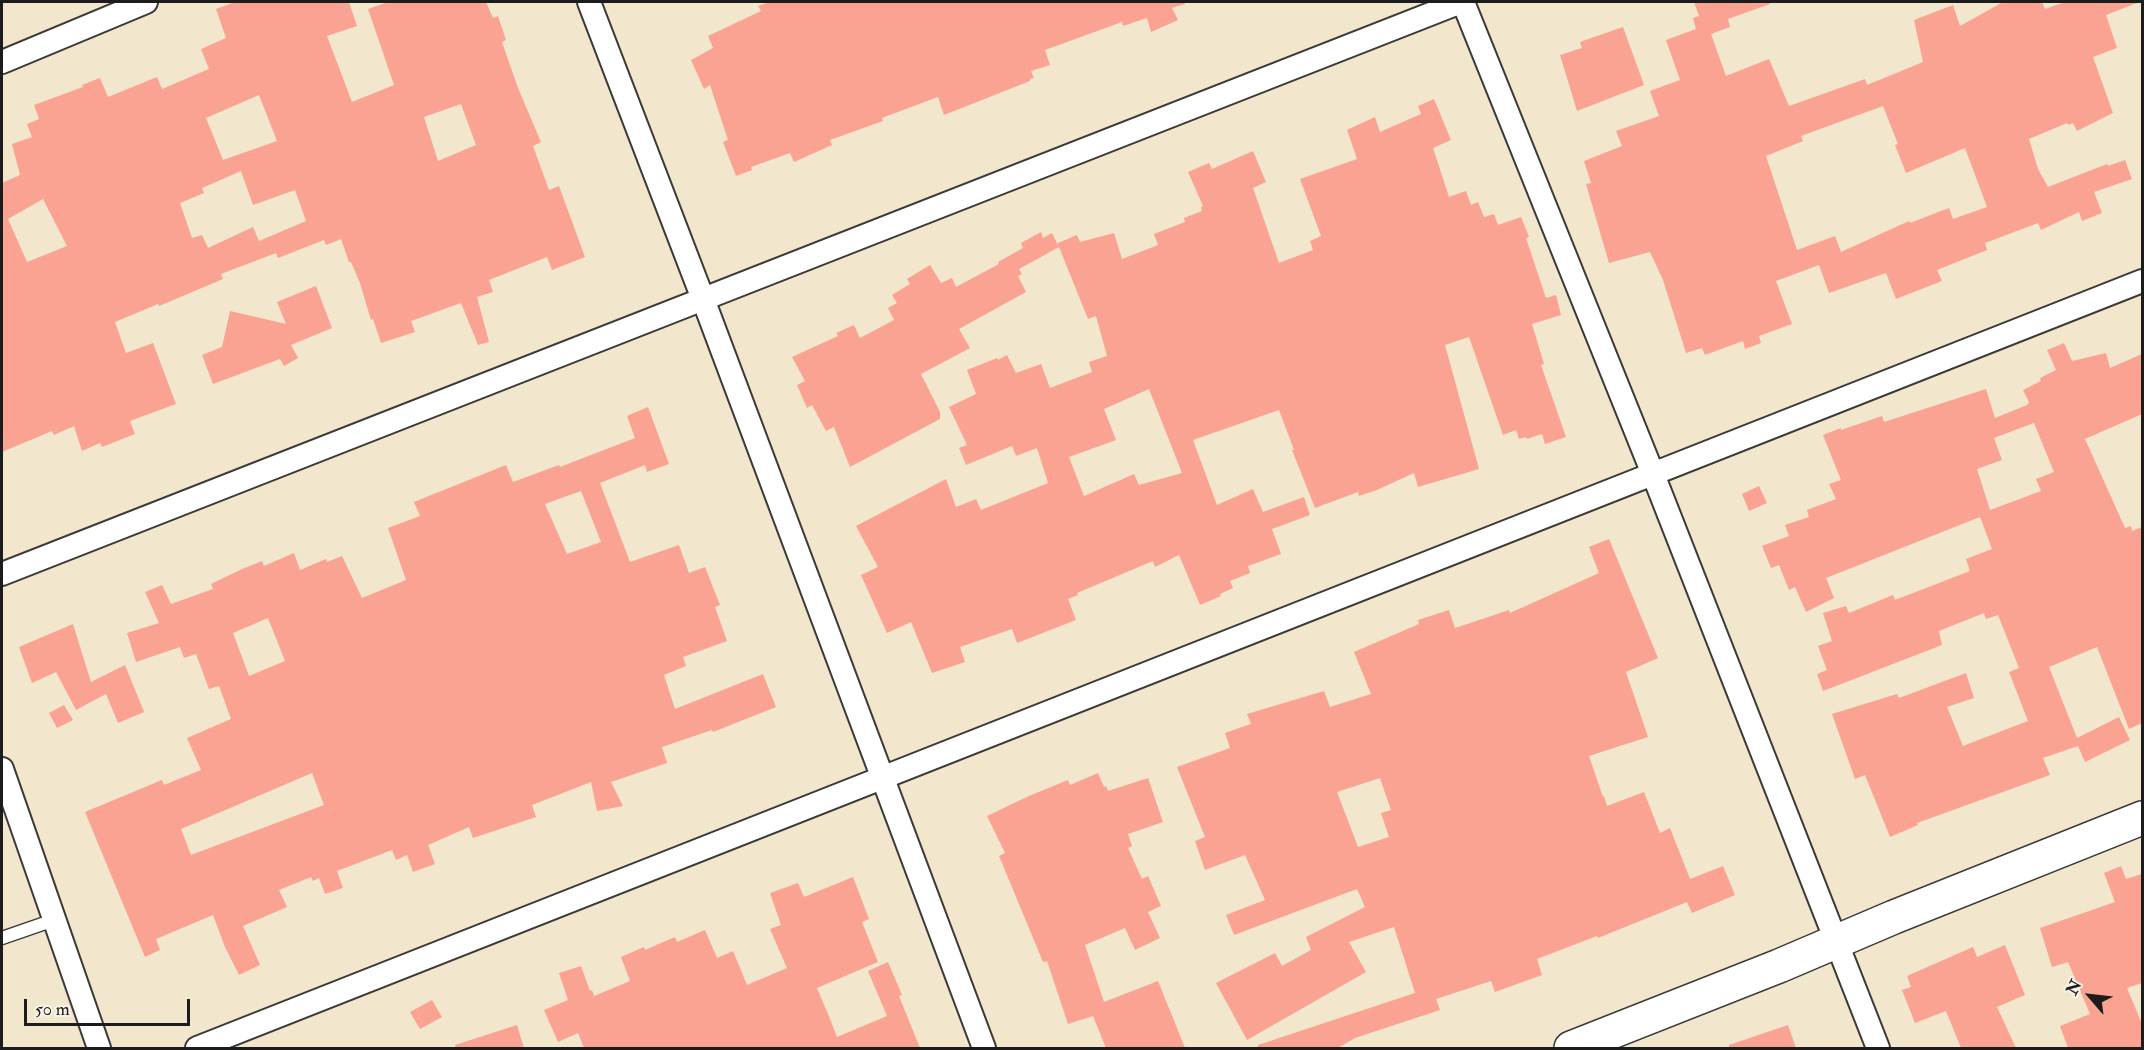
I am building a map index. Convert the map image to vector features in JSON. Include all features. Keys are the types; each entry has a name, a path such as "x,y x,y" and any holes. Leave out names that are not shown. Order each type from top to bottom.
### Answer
{"street":[{"path":"2,63 146,2"},
{"path":"589,2 984,1048"},
{"path":"2,574 1462,2 1653,474 1878,1048"},
{"path":"197,1048 2142,281"},
{"path":"2,769 99,1048"},
{"path":"1571,1048 2142,818"}],"lane":[{"path":"2,938 54,920"}],"building":[{"path":"235,2 349,2 357,26 327,36 352,102 394,85 368,9 388,2 486,2 493,18 498,16 506,40 502,42 518,88 541,142 533,146 549,190 559,186 585,257 552,270 547,257 489,280 493,292 477,297 489,342 478,345 461,303 411,321 415,332 381,343 373,319 371,320 360,283 341,239 326,245 324,240 278,258 276,253 221,274 223,279 115,322 126,353 153,343 176,404 130,421 135,434 102,447 100,443 82,451 74,426 54,435 52,431 2,452 2,183 20,175 12,144 32,137 27,124 39,119 34,105 83,87 82,85 100,78 108,97 157,77 162,89 209,69 201,49 226,38 216,9","holes":["259,95 277,141 223,160 206,118","461,104 476,145 438,161 424,117","241,171 253,205 295,190 306,221 259,241 253,227 208,248 202,235 192,238 180,203 204,193 202,188","43,199 67,246 27,262 8,219"]},
{"path":"769,2 1185,2 1185,4 1172,8 1178,20 1151,32 1147,18 1123,26 1122,22 1045,50 1050,65 1031,71 1034,78 1030,81 944,115 938,97 882,118 883,121 830,140 832,145 794,162 790,153 751,167 752,170 736,176 723,142 728,140 710,85 704,89 691,60 713,48 708,36 761,11 758,6"},
{"path":"1694,2 1769,2 1770,4 1728,19 1730,27 1711,34 1726,76 1769,59 1789,106 1865,79 1867,85 1923,62 1914,20 1953,5 1960,26 2003,2 2042,2 2045,9 2065,2 2137,2 2106,15 2117,48 2093,57 2113,113 2077,131 2073,123 2068,125 2067,123 2029,139 2038,169 2048,187 2107,164 2108,166 2125,160 2132,179 2094,192 2102,213 2082,221 2079,212 2041,230 2038,223 1985,243 1987,250 1937,270 1942,281 1896,299 1886,273 1829,293 1819,265 1776,281 1792,324 1759,336 1761,343 1745,349 1743,341 1705,355 1702,348 1686,353 1663,280 1650,252 1609,263 1586,184 1591,183 1584,161 1622,146 1616,131 1659,116 1650,91 1680,80 1666,40 1696,29 1693,18 1699,16","holes":["1883,106 1898,144 1895,145 1906,173 1965,148 1987,207 1953,219 1949,208 1910,223 1909,221 1841,252 1835,236 1797,250 1766,156 1803,141 1801,136"]},
{"path":"1623,27 1644,85 1577,111 1560,55 1582,48 1580,42"},
{"path":"1434,99 1451,140 1433,148 1449,197 1466,191 1471,205 1478,202 1484,217 1494,214 1498,225 1521,217 1546,298 1556,295 1561,315 1532,324 1544,364 1541,365 1566,437 1545,444 1542,434 1519,439 1516,430 1503,435 1469,337 1445,345 1479,469 1418,487 1414,473 1377,490 1359,496 1358,492 1315,508 1279,410 1193,440 1217,505 1253,489 1263,512 1304,497 1310,515 1272,529 1281,554 1248,566 1250,573 1230,581 1233,588 1220,594 1221,596 1200,605 1179,555 1155,567 1153,561 1077,593 1078,595 1068,599 1076,620 1017,643 1012,629 960,647 965,662 932,673 911,622 887,633 861,575 878,567 856,526 946,479 956,507 976,499 981,510 1048,483 1037,448 1016,456 1012,446 966,465 959,448 967,445 949,407 976,394 967,370 1007,355 1016,373 1041,364 1050,388 1092,372 1089,362 1107,356 1096,316 1088,319 1059,247 1019,269 1022,274 1018,276 1026,292 959,329 970,348 921,374 940,412 940,419 850,467 834,427 826,431 812,405 807,408 797,385 805,381 792,357 838,336 836,333 854,325 860,338 894,320 888,308 897,303 892,295 910,284 907,279 930,265 941,283 952,278 956,287 999,264 998,262 1023,248 1021,243 1041,232 1043,238 1052,233 1058,245 1077,235 1080,242 1114,233 1122,259 1158,245 1154,234 1185,222 1184,218 1202,211 1203,206 1188,172 1209,163 1212,169 1253,151 1266,182 1253,188 1279,263 1313,250 1310,241 1321,236 1300,179 1357,159 1347,130 1375,117 1380,132 1421,114 1418,106","holes":["1149,389 1182,473 1139,485 1134,474 1084,496 1069,457 1116,440 1104,409"]},
{"path":"316,286 332,328 291,345 298,358 284,366 280,359 213,384 202,355 222,347 230,311 286,324 277,302"},
{"path":"2064,343 2072,361 2106,353 2110,368 2142,354 2142,414 2085,439 2125,528 2131,526 2132,531 2142,527 2142,723 2129,729 2097,647 2049,667 2077,738 2119,717 2130,740 2085,762 2078,746 2043,758 2050,775 1917,823 1918,825 1890,837 1865,775 1855,779 1832,714 1897,694 1899,698 1966,673 1974,698 1947,707 1963,746 2028,721 2009,672 2019,668 1998,615 1986,619 1984,613 1939,631 1942,645 1823,691 1817,674 1827,670 1818,646 1832,641 1823,613 1846,606 1849,613 1893,595 1895,600 1970,571 1966,559 1992,549 1980,517 1826,578 1834,598 1806,612 1795,587 1789,590 1779,565 1771,568 1762,546 1789,536 1785,525 1809,517 1807,510 1836,499 1829,484 1841,480 1823,435 1882,416 1884,422 1986,389 1995,418 2027,405 2029,402 2023,390 2056,370 2047,350","holes":["2034,423 2054,472 2036,479 2041,491 1990,510 1977,469 2002,460 1994,438"]},
{"path":"648,407 669,464 647,472 645,465 600,483 630,562 679,545 689,573 705,567 720,605 715,607 727,641 683,657 686,666 664,675 675,709 763,674 776,707 713,732 712,730 662,747 667,763 611,782 623,806 597,811 591,782 532,805 536,817 473,838 469,827 428,845 435,864 413,872 407,855 396,860 392,850 337,871 343,888 325,894 319,878 313,881 311,877 279,890 287,907 243,926 260,965 239,975 213,915 156,939 160,950 145,957 85,812 162,780 164,785 201,770 187,738 231,719 219,686 209,689 196,654 184,658 180,647 136,662 127,633 159,623 145,592 162,585 171,604 213,589 211,584 240,570 262,561 264,566 294,553 300,570 326,559 327,562 342,556 362,598 406,580 388,528 420,516 414,502 506,465 513,482 559,465 560,467 635,438 627,416","holes":["581,491 601,542 567,554 545,504","268,618 285,661 249,676 233,633","312,773 324,805 191,855 181,829"]},
{"path":"1759,486 1767,503 1749,511 1742,494"},
{"path":"1609,539 1658,658 1626,672 1648,737 1589,756 1603,797 1607,806 1644,792 1660,833 1670,828 1690,879 1723,866 1735,895 1692,913 1687,902 1598,938 1597,936 1537,959 1542,975 1495,992 1491,981 1436,999 1440,1010 1355,1038 1338,1048 1258,1048 1258,1045 1415,993 1394,927 1349,942 1366,972 1247,1040 1216,983 1275,953 1282,966 1311,950 1306,937 1365,907 1357,889 1234,935 1226,915 1265,900 1245,855 1205,870 1195,841 1205,837 1177,767 1230,748 1225,733 1251,724 1247,714 1324,691 1330,707 1371,694 1354,652 1419,624 1418,620 1449,610 1455,628 1509,610 1510,613 1599,573 1589,547","holes":["1380,778 1391,810 1381,813 1389,837 1358,847 1337,792"]},
{"path":"73,624 91,682 125,665 144,712 118,723 106,694 76,710 56,672 32,683 19,647"},
{"path":"64,705 73,720 57,728 49,713"},
{"path":"1098,773 1108,791 1148,778 1163,822 1128,834 1132,846 1128,848 1142,879 1148,876 1161,906 1148,912 1160,938 1135,950 1125,928 1085,945 1104,1002 1158,981 1185,1048 1106,1048 1093,1016 1068,1024 1047,961 1043,962 999,856 1005,853 987,816 1068,780 1070,785"},
{"path":"2121,866 2126,879 2142,874 2142,983 2127,988 2142,1024 2142,1048 2068,1048 2060,1026 2090,1014 2068,962 2052,967 2040,928 2115,902 2104,873"},
{"path":"853,877 869,919 862,922 878,962 817,988 837,1037 887,1016 868,971 888,962 920,1048 584,1048 578,1033 558,1042 544,1010 568,1000 559,973 581,966 594,996 630,981 621,957 675,937 677,942 705,930 717,958 733,951 747,985 787,968 770,929 781,925 770,893 798,883 804,897"},
{"path":"2005,945 2025,995 1997,1007 2016,1048 1961,1048 1946,1011 1915,1023 1902,990 1911,987 1907,976 1973,947 1977,957"},
{"path":"432,1000 442,1017 420,1029 410,1012"},
{"path":"517,1025 524,1048 456,1048 455,1045"},
{"path":"1788,1025 1796,1048 1729,1048 1729,1045"}]}
